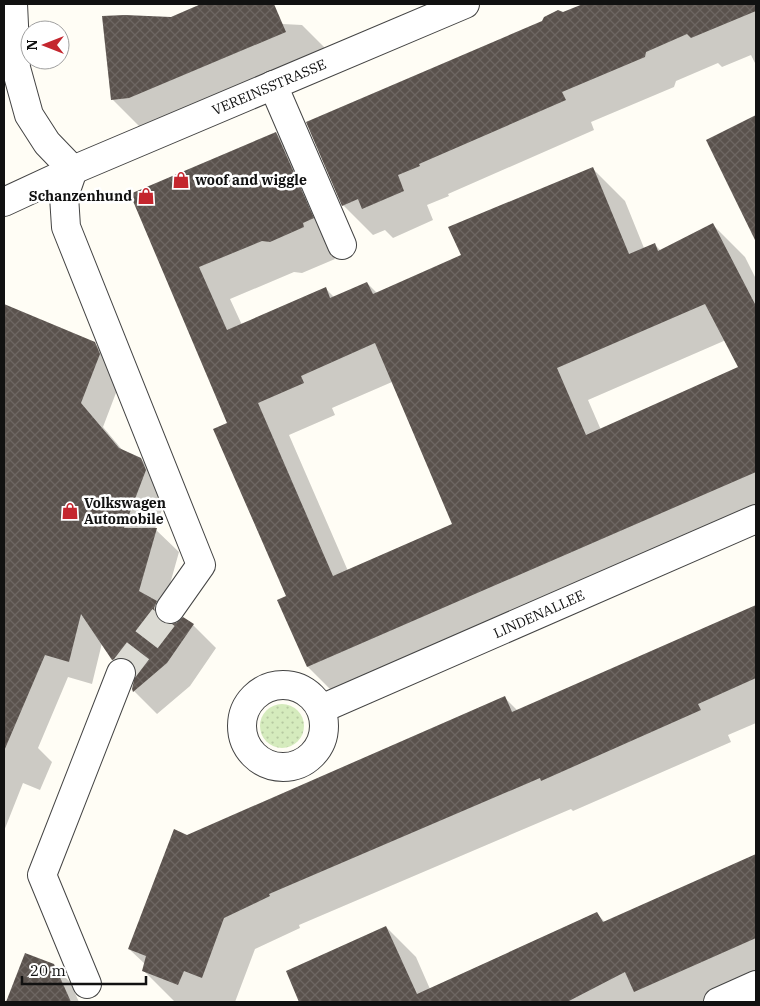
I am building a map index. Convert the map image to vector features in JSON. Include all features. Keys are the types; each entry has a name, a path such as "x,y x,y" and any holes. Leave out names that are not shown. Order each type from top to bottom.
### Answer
{"street":[{"path":"12,4 16,68 29,115 46,143 73,170 64,196 66,227 201,565 170,609"},
{"name":"VEREINSSTRASSE","path":"4,202 73,170 465,4"},
{"path":"273,85 342,245"},
{"name":"LINDENALLEE","path":"321,709 756,519"},
{"path":"87,984 42,875 121,673"},
{"path":"718,1002 756,985"}],"green space":[{"path":"286,704 298,710 303,718 303,734 298,742 290,747 278,748 266,742 261,734 260,722 266,710 274,705"}],"building":[{"path":"201,4 274,4 286,32 129,98 111,100 102,16 171,17"},
{"path":"583,4 756,4 756,11 691,38 687,34 646,52 645,57 562,92 566,100 419,164 420,166 398,175 404,191 362,209 358,199 342,206 306,122 542,21 544,17 558,10 563,12"},
{"path":"756,115 756,242 706,140"},
{"path":"276,132 314,218 303,223 304,227 270,242 262,241 199,267 227,330 326,287 330,298 367,282 373,294 461,255 448,227 593,167 629,254 655,243 658,251 713,223 756,306 756,472 307,667 277,600 286,596 213,429 227,423 130,194","holes":["705,304 738,367 586,435 557,368","375,343 452,524 333,576 258,403 304,383 301,376"]},
{"name":"Volkswagen Automobile","path":"4,304 95,342 100,354 81,403 119,448 141,458 146,470 124,528 157,528 139,591 157,601 154,608 161,622 168,624 176,623 183,617 194,624 167,663 133,692 136,671 133,664 126,658 112,660 81,614 69,662 45,655 4,751"},
{"path":"756,605 756,678 698,704 701,710 541,781 540,778 269,894 270,896 224,918 202,978 184,971 178,985 142,971 146,956 128,949 174,829 187,835 505,696 512,712"},
{"path":"756,854 756,938 634,992 625,972 567,1002 299,1002 286,971 386,926 417,994 597,912 603,922"},
{"path":"25,953 54,964 71,1002 6,1002"}],"tunnel":[{"path":"121,673 170,609"}],"place":[{"name":"woof and wiggle","path":"181,180"},
{"name":"Schanzenhund","path":"146,196"},
{"name":"Volkswagen Automobile","path":"70,511"}]}
